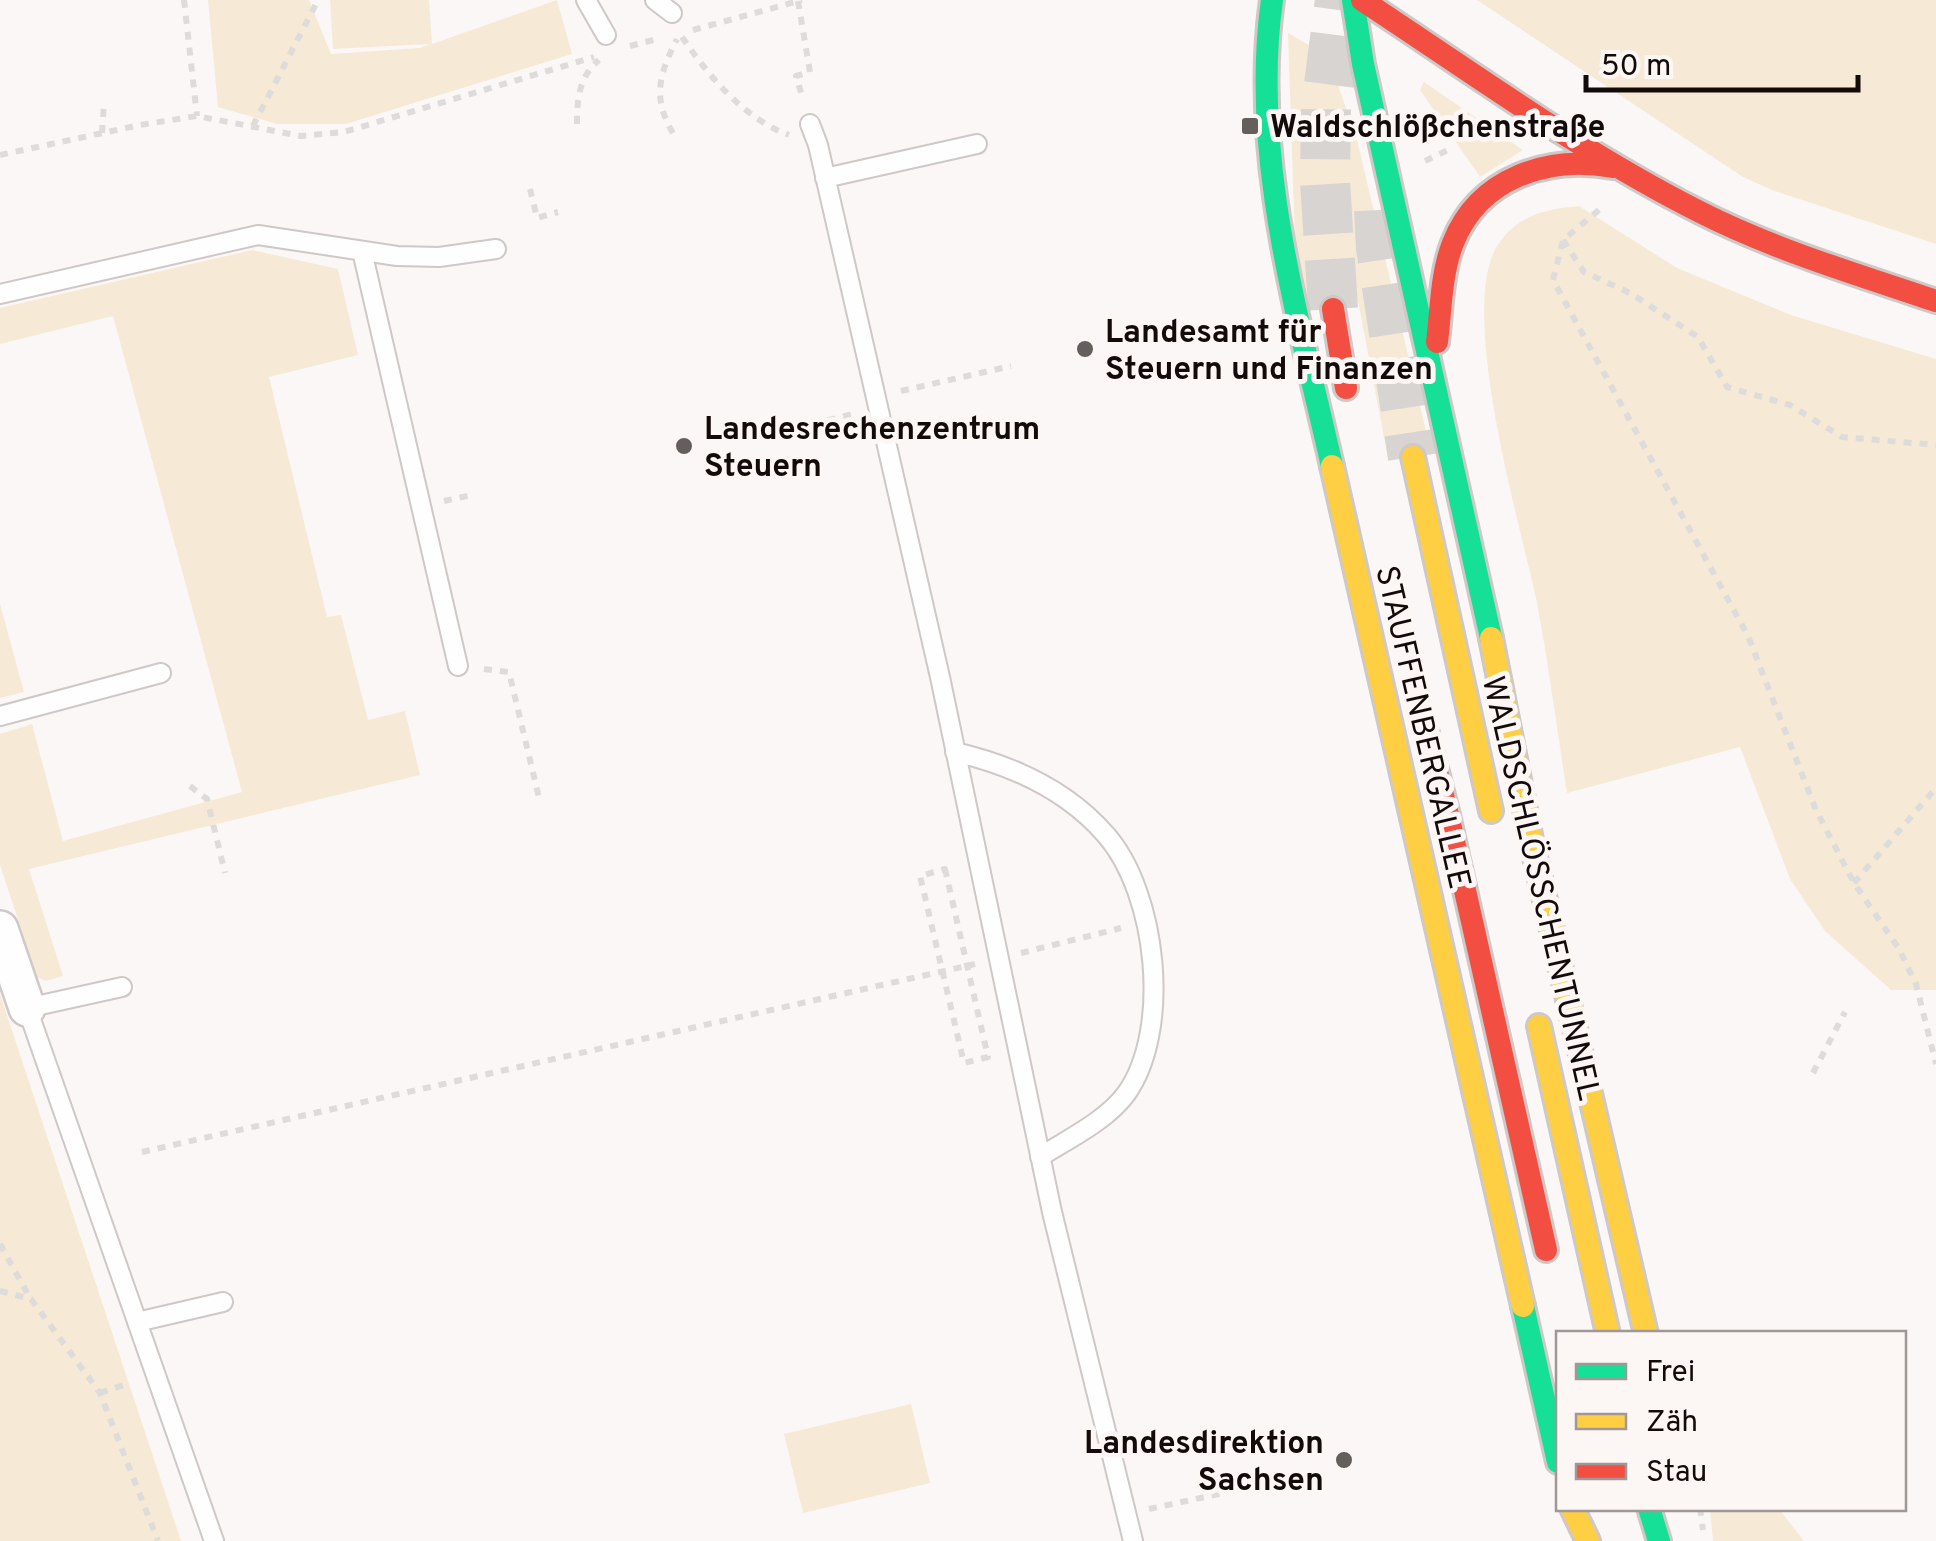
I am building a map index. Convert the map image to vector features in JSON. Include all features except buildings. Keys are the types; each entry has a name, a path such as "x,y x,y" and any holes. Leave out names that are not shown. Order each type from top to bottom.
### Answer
{"main road":[{"name":"STAUFFENBERGALLEE","path":"1272,0 1268,76 1286,263 1556,1453"},
{"path":"1353,0 1363,64 1483,596 1531,840 1645,1331"},
{"path":"1362,0 1620,170 1798,256 1936,301"},
{"path":"1432,372 1452,244 1482,197 1547,164 1570,160 1620,170"},
{"path":"1333,309 1352,416"},
{"name":"WALDSCHLÖSSCHENTUNNEL","path":"1413,457 1495,827"},
{"path":"1415,689 1453,834 1552,1276"},
{"name":"WALDSCHLÖSSCHENTUNNEL","path":"1534,1002 1607,1331"},
{"path":"1573,1511 1588,1541"},
{"path":"1600,1511 1602,1541"},
{"path":"1650,1511 1658,1541"},
{"path":"1668,1541 1669,1511"}],"street":[{"path":"0,928 27,1008"}],"lane":[{"path":"586,0 606,35"},
{"path":"655,0 672,13"},
{"path":"810,124 818,145 955,752 1040,1158 1133,1541"},
{"path":"825,178 977,144"},
{"path":"0,294 258,236 439,257 496,250"},
{"path":"362,251 458,666"},
{"path":"0,716 161,672"},
{"path":"955,752 1020,771 1073,804 1108,836 1135,884 1145,922 1154,992 1147,1046 1138,1070 1125,1094 1109,1111 1040,1158"},
{"path":"122,987 27,1008 214,1541"},
{"path":"137,1322 224,1302"}],"path":[{"path":"184,0 197,116"},
{"path":"254,126 318,0"},
{"path":"626,48 800,0 810,72 796,76"},
{"path":"672,133 661,114 659,89 666,60 680,33"},
{"path":"680,33 706,72 768,127 818,145"},
{"path":"0,156 197,116 301,136 344,132 608,52 586,71 577,100 578,124"},
{"path":"102,133 104,103"},
{"path":"1425,160 1450,148"},
{"path":"530,189 537,218 558,212"},
{"path":"1598,210 1563,240 1553,280 1748,636 1816,810 1854,884 1899,949 1916,984 1936,1064"},
{"path":"1563,240 1584,272 1630,294 1698,336 1727,387 1790,405 1842,437 1936,445"},
{"path":"812,424 1011,366"},
{"path":"458,666 509,672 540,802"},
{"path":"190,786 206,800 225,874"},
{"path":"1854,884 1936,788"},
{"path":"945,869 988,1058 964,1063 943,972 920,876 945,869"},
{"path":"997,959 1145,922"},
{"path":"142,1152 968,966"},
{"path":"1813,1072 1845,1012"},
{"path":"0,1244 31,1299 100,1393 158,1541"},
{"path":"0,1290 31,1299"},
{"path":"1127,1514 1265,1484"}],"shaded area":[{"path":"208,0 309,0 331,54 430,44 333,49 330,0 429,0 432,44 557,0 572,54 346,124 277,124 218,107"},
{"path":"1477,0 1936,0 1936,244 1743,177"},
{"path":"1288,33 1328,56 1357,140 1430,448 1388,458 1358,301 1307,308 1295,243"},
{"path":"1424,82 1523,150 1480,177 1420,90"},
{"path":"1579,206 1677,268 1791,315 1936,359 1936,990 1891,990 1825,931 1790,879 1740,747 1567,793 1537,603 1496,418 1484,315 1487,273 1507,233 1535,215"},
{"path":"252,250 338,269 358,355 269,377 327,617 341,615 368,720 405,711 420,775 29,869 63,976 46,981 37,977 0,865 0,734 32,724 63,841 242,792 113,316 0,344 0,308"},
{"path":"0,604 24,692 0,698"},
{"path":"0,994 181,1541 0,1541"},
{"path":"911,1404 930,1483 803,1513 784,1434"},
{"path":"1710,1511 1781,1511 1804,1541 1713,1541"}],"tunnel":[{"path":"1333,309 1325,181 1326,108 1340,0"},
{"path":"1379,210 1381,248 1413,457"}],"traffic: fast":[{"path":"1272,0 1267,59 1272,176 1292,293 1332,466"},
{"path":"1353,0 1363,64 1491,638"},
{"path":"1523,1306 1556,1453"},
{"path":"1650,1511 1659,1541"}],"traffic: slow":[{"path":"1413,457 1491,811"},
{"path":"1332,466 1523,1306"},
{"path":"1491,638 1531,840 1645,1331"},
{"path":"1539,1026 1607,1331"},
{"path":"1573,1511 1588,1541"}],"traffic: jam":[{"path":"1362,0 1570,138 1656,189 1728,226 1787,250 1936,301"},
{"path":"1437,342 1449,255 1465,220 1480,202 1498,187 1541,168 1589,164 1613,167"},
{"path":"1333,309 1346,388"},
{"path":"1422,714 1546,1250"}],"place":[{"name":"Waldschlößchenstraße","path":"1250,126"},
{"name":"Landesamt für Steuern und Finanzen","path":"1085,349"},
{"name":"Landesrechenzentrum Steuern","path":"684,446"},
{"name":"Landesdirektion Sachsen","path":"1344,1460"}]}
